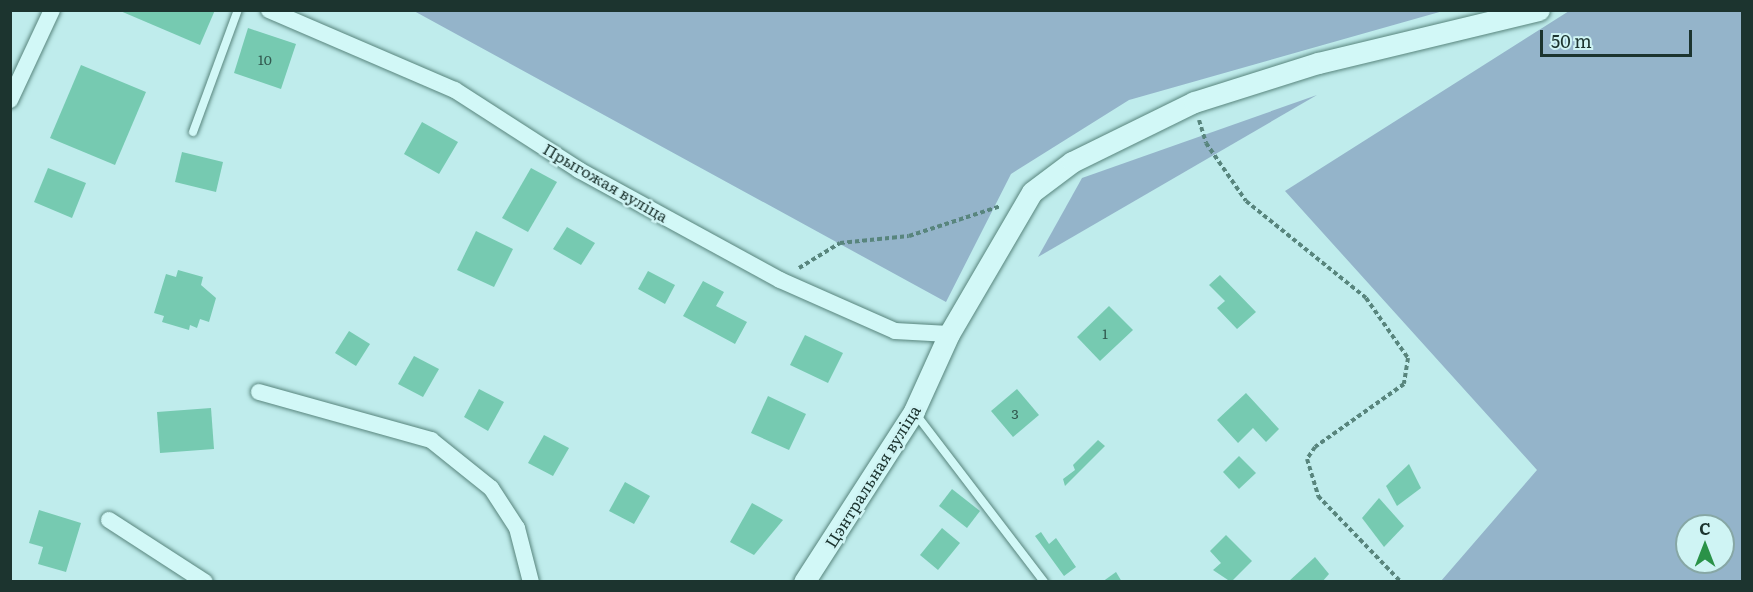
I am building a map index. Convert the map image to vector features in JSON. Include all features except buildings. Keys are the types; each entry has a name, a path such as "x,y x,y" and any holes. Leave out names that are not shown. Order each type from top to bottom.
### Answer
{"street":[{"path":"10,100 52,10"},
{"name":"Прыгожая вуліца","path":"269,10 455,90 579,170 780,280 895,331 949,334"},
{"path":"1032,192 1072,162 1194,102 1318,63 1539,10"},
{"name":"Цэнтральная вуліца","path":"804,582 914,411 949,334 1032,192"},
{"path":"259,392 431,440 491,488 517,528 531,582"},
{"path":"109,520 205,582"}],"lane":[{"path":"193,132 238,10"},
{"path":"914,411 1044,582"}],"path":[{"path":"1194,102 1206,143 1246,201 1366,298 1408,358 1404,384 1315,447 1307,459 1318,496 1401,582"},
{"path":"780,280 840,243 909,236 978,216 1032,192"}],"shaded area":[{"path":"414,11 1443,11 1129,100 1011,174 946,302"},
{"path":"1569,11 1742,11 1742,581 1441,581 1537,470 1285,191"},
{"path":"1317,95 1038,257 1082,178"}]}
